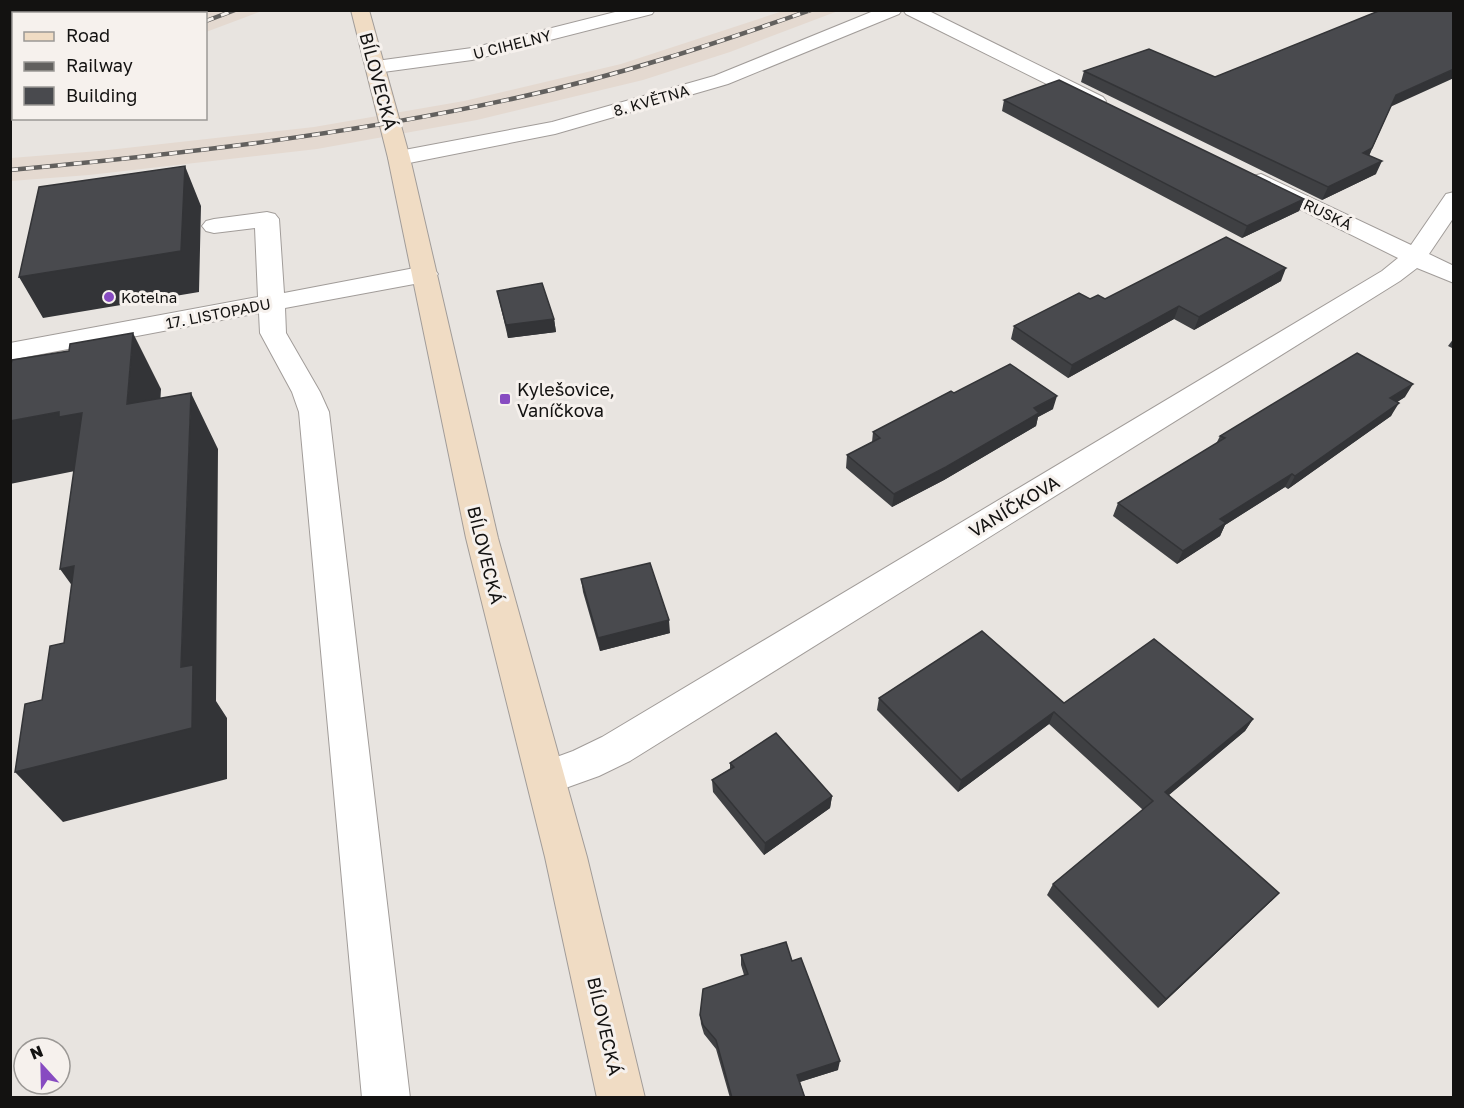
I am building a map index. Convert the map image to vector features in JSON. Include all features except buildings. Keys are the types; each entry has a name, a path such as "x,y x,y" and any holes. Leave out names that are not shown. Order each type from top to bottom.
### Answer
{"main road":[{"name":"BÍLOVECKÁ","path":"360,10 399,159 482,538 546,777 621,1098"}],"street":[{"name":"U CIHELNY","path":"376,67 472,54 646,10"},
{"name":"8. KVĚTNA","path":"399,159 555,128 721,80 893,10"},
{"path":"912,10 1116,110"},
{"name":"RUSKÁ","path":"1244,173 1454,276"},
{"name":"VANÍČKOVA","path":"546,777 585,764 616,749 1381,282 1415,257 1454,199"},
{"path":"214,226 267,219 273,333 306,392 314,412 386,1098"},
{"name":"17. LISTOPADU","path":"10,352 425,274"}],"shaded area":[{"path":"212,10 262,10 207,32 206,12"},
{"path":"783,11 838,11 730,52 643,80 477,120 317,149 89,175 11,181 11,158 99,151 314,127 464,101 621,64"}],"railway":[{"path":"207,21 235,10"},
{"path":"10,170 264,142 453,111 554,89 628,69 811,10"}],"place":[{"name":"Kotelna","path":"109,297"},
{"name":"Kylešovice, Vaníčkova","path":"505,399"}]}
